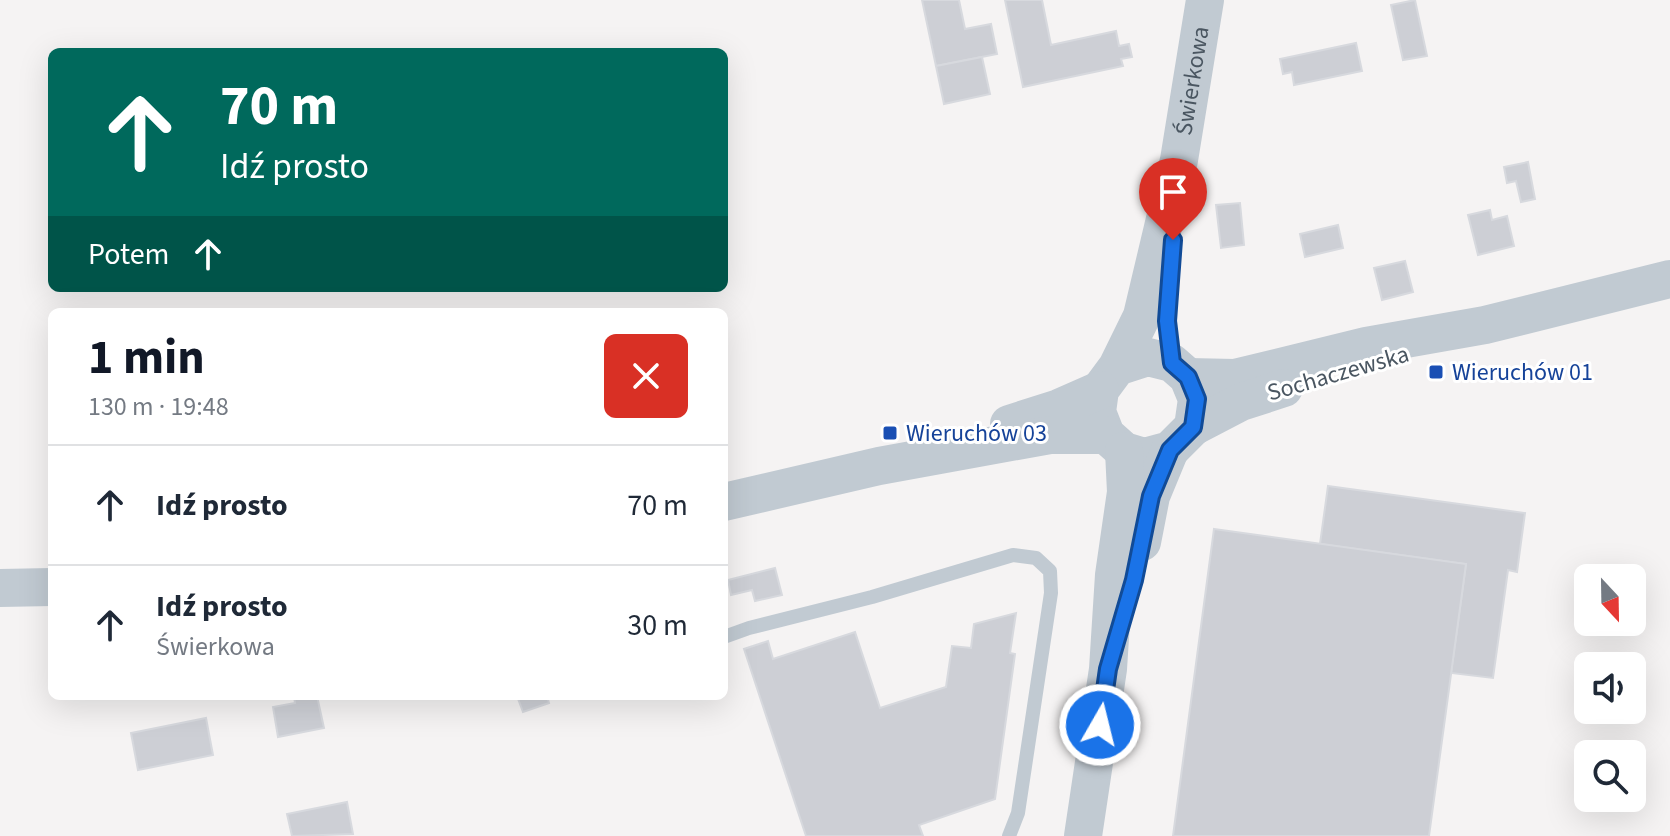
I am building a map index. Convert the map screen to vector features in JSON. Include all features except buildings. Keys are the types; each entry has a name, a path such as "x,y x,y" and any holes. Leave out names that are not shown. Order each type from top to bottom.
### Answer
{"street":[{"name":"Świerkowa","path":"1108,379 1142,316 1179,160 1205,0"},
{"name":"Świerkowa","path":"1179,160 1167,321 1180,370"},
{"name":"Sochaczewska","path":"1180,370 1235,378 1366,346 1485,325 1670,279"},
{"name":"Sochaczewska","path":"1182,438 1241,402 1335,371 1434,346 1485,325"},
{"path":"879,466 1059,408 1148,357 1180,370 1197,399 1182,438 1151,496 1134,580 1108,669"},
{"path":"1083,836 1108,669 1114,575 1126,492 1115,443 1097,412 1108,379"},
{"path":"728,501 879,466 1050,435 1115,443 1144,457 1182,438"},
{"path":"0,588 48,587"}],"lane":[{"path":"728,631 1013,555 1036,558 1050,571 1051,593 1018,813 1009,836"}],"place":[{"name":"Wieruchów 01","path":"1436,372"},
{"name":"Wieruchów 03","path":"890,433"}],"route":[{"path":"1100,725 1108,669 1134,580 1151,496 1170,450 1193,427 1197,399 1188,377 1172,363 1167,321 1173,240"}]}
